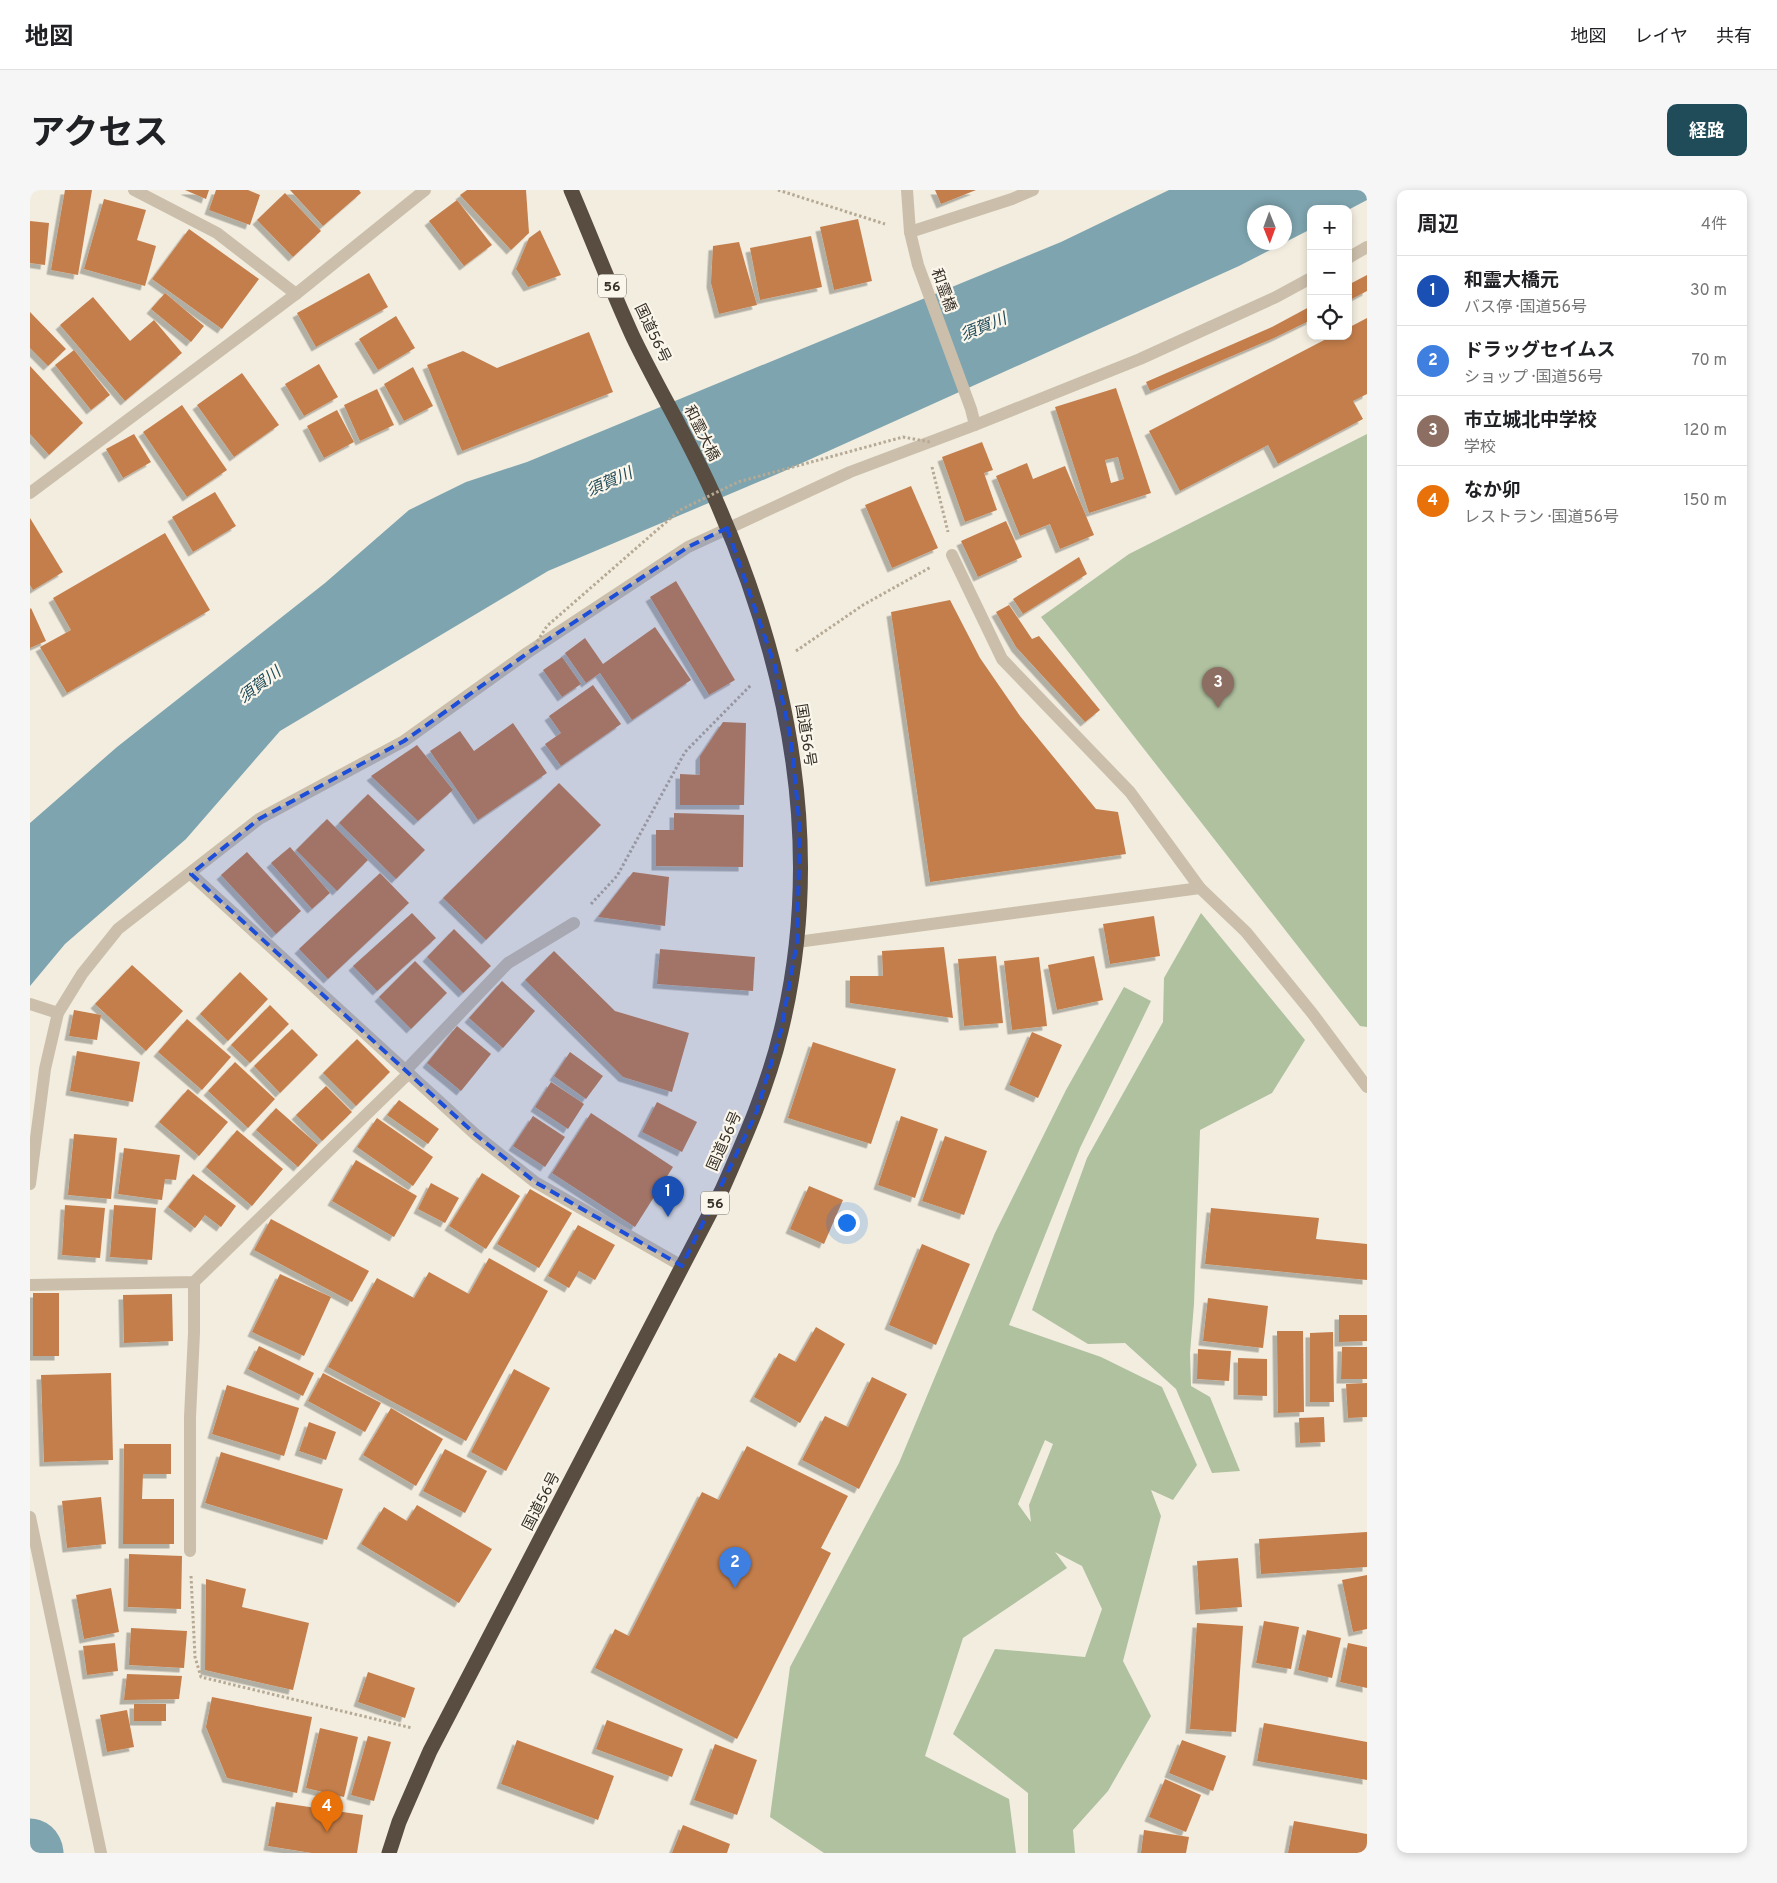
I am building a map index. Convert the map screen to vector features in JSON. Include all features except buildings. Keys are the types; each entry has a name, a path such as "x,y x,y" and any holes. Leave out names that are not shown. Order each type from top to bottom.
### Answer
{"highway":[{"name":"国道56号","path":"571,190 633,336 656,380"},
{"name":"和霊大橋","path":"656,380 717,501"},
{"name":"国道56号","path":"389,1853 399,1822 439,1734 722,1190 756,1114 781,1031 797,942 800,829 791,739 773,658 755,598 717,501"}],"street":[{"path":"134,190 217,233 296,294"},
{"path":"30,493 296,294 425,190"},
{"name":"和霊橋","path":"907,190 910,232 918,265 971,409 975,425"},
{"path":"910,232 1012,199 1033,190"},
{"path":"1352,256 1367,247"},
{"path":"30,1184 45,1069 58,1013 82,974 118,929 191,874 259,819 404,740 532,650 688,547 850,472 975,425 1140,359 1276,297 1307,280"},
{"path":"952,555 1002,659 1130,792 1200,888 1246,932 1312,1013 1367,1087"},
{"path":"191,874 476,1134 535,1182 682,1266"},
{"path":"797,942 1200,888"},
{"path":"30,1285 194,1282 408,1072 508,964 574,923"},
{"path":"34,1006 58,1013"},
{"path":"190,1552 194,1282"},
{"path":"30,1517 101,1853"}],"path":[{"path":"778,190 910,232"},
{"path":"532,650 547,626 680,510 738,482 903,437 930,442"},
{"path":"190,1552 194,1657 201,1677 439,1734"}],"highlighted area":[{"path":"727,528 775,666 791,739 800,829 797,942 781,1031 756,1114 682,1266 535,1182 476,1135 191,874 259,819 404,741 532,650 688,547"}],"green space":[{"path":"1367,434 1367,1027 1360,1026 1041,617 1129,554"},
{"path":"1201,913 1305,1040 1272,1093 1200,1130 1194,1304 1190,1353 1191,1386 1210,1397 1240,1471 1212,1473 1176,1389 1125,1343 1088,1344 1032,1310 1087,1158 1163,1022 1164,978"},
{"path":"1124,987 1151,1001 1080,1148 1009,1325 1101,1357 1162,1387 1197,1465 1173,1500 1151,1490 1161,1516 1123,1661 1151,1716 1108,1791 1073,1830 1075,1853 1028,1853 1028,1793 953,1734 995,1649 1085,1657 1102,1609 1082,1566 1055,1552 1067,1568 963,1638 925,1756 1009,1799 1016,1853 824,1853 770,1817 790,1667 899,1463 995,1233 1066,1090","holes":["1045,1440 1053,1444 1029,1505 1031,1522 1018,1504"]}],"water":[{"name":"須賀川","path":"1169,190 1367,190 1367,200 1352,208 1352,205 1307,205 1307,231 1292,239 1292,205 1247,205 1247,250 1270,250 1239,266 782,472 548,571 280,731 186,839 65,944 30,986 30,823 117,747 325,583 409,510 466,482 527,462 1061,242"}],"place":[{"name":"市立城北中学校","path":"1218,708"},
{"name":"和霊大橋元","path":"668,1217"},
{"name":"ドラッグセイムス","path":"735,1588"},
{"name":"なか卯","path":"327,1832"}]}
